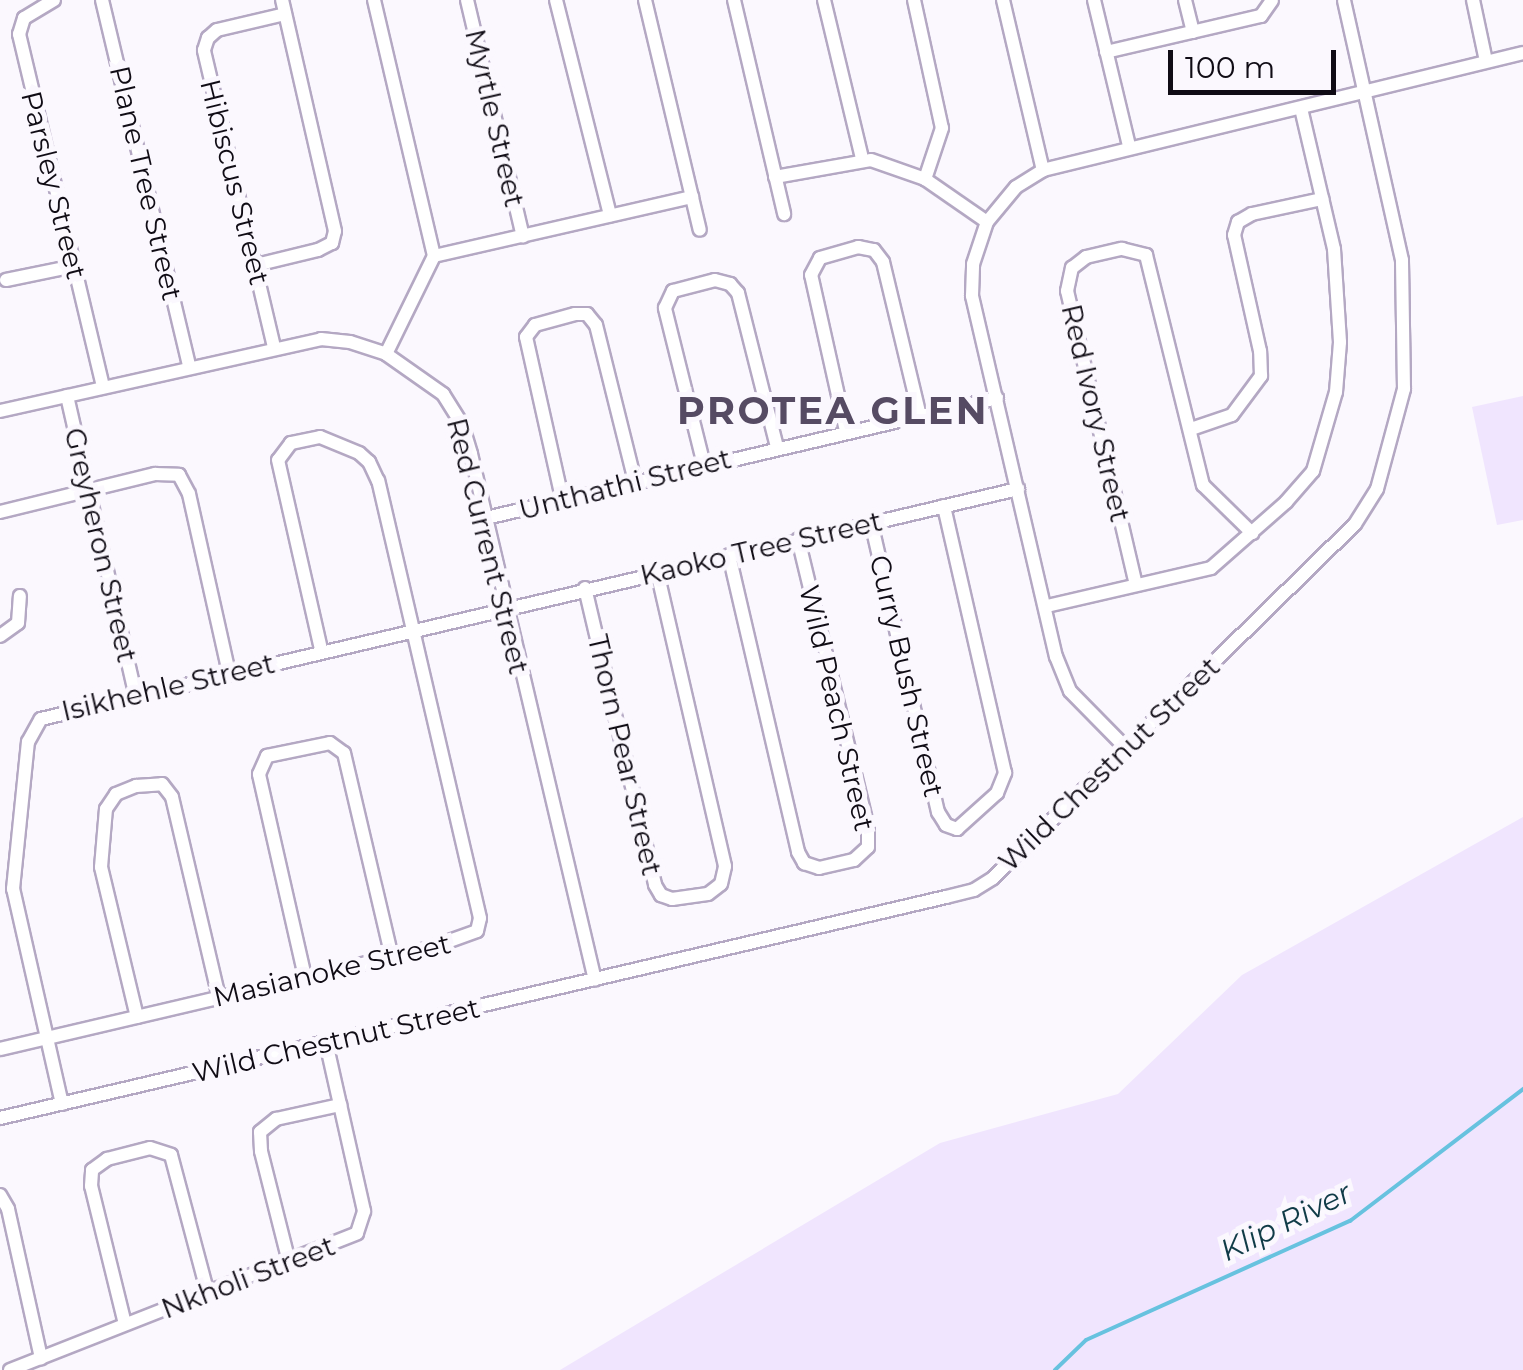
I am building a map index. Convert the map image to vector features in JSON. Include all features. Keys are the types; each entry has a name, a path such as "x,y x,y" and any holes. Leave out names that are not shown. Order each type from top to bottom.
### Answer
{"street":[{"name":"Parsley Street","path":"54,0 24,18 19,34 103,387"},
{"name":"Plane Tree Street","path":"102,0 189,366"},
{"path":"374,0 434,256 386,354"},
{"name":"Myrtle Street","path":"467,0 523,236"},
{"path":"556,0 610,216"},
{"path":"645,0 700,230"},
{"path":"734,0 784,214"},
{"path":"824,0 862,158"},
{"path":"914,0 942,128 925,179"},
{"path":"1003,0 1043,170"},
{"path":"1094,0 1129,146"},
{"path":"1185,0 1192,32"},
{"path":"1106,52 1261,16 1272,0"},
{"name":"Wild Chestnut Street","path":"0,1118 974,890 993,878 1355,524 1378,489 1404,389 1400,243 1344,0"},
{"path":"1473,0 1486,61"},
{"path":"256,265 327,246 335,232 284,7"},
{"name":"Hibiscus Street","path":"274,347 205,44 217,30 284,7"},
{"path":"1126,748 1070,691 1056,656 971,281 987,222 1016,188 1043,170 1523,52"},
{"path":"1047,606 1211,568 1313,471 1336,392 1340,342 1336,263 1301,108"},
{"path":"775,177 862,158 925,179 987,222"},
{"path":"434,256 692,197"},
{"path":"1191,429 1232,415 1261,376 1260,350 1234,236 1238,222 1252,214 1322,199"},
{"path":"846,431 811,276 820,258 858,248 874,250 883,262 920,416"},
{"name":"Red Ivory Street","path":"1136,585 1067,291 1068,275 1077,262 1122,248 1146,255 1207,490 1252,533"},
{"path":"6,280 74,266"},
{"path":"704,466 666,303 673,291 715,280 730,284 738,293 777,447"},
{"path":"562,498 526,337 536,325 575,314 586,314 596,325 636,482"},
{"name":"Red Current Street","path":"0,411 321,339 350,342 386,354 420,374 455,408 486,518 596,980"},
{"name":"Greyheron Street","path":"67,396 135,693"},
{"name":"Unthathi Street","path":"486,518 997,398"},
{"path":"321,650 278,466 284,448 314,437 338,441 374,468 411,630"},
{"path":"0,512 155,474 172,473 182,478 229,673"},
{"name":"Kaoko Tree Street","path":"505,608 1018,489"},
{"name":"Curry Bush Street","path":"871,522 938,812 946,825 957,829 998,794 1005,773 944,506"},
{"name":"Wild Peach Street","path":"729,555 798,852 804,863 818,868 854,860 866,852 868,828 798,539"},
{"name":"Thorn Pear Street","path":"585,588 655,885 661,895 672,899 708,894 721,884 725,866 657,572"},
{"path":"0,636 18,622 20,596"},
{"name":"Isikhehle Street","path":"62,1104 13,889 30,734 48,715 505,608"},
{"name":"Masianoke Street","path":"0,1049 464,939 481,923 411,630"},
{"path":"305,977 259,774 267,756 330,742 344,753 392,957"},
{"path":"137,1017 101,867 106,808 116,794 136,786 162,784 172,797 220,997"},
{"name":"Nkholi Street","path":"10,1370 352,1237 364,1224 326,1042"},
{"path":"289,1262 261,1152 260,1132 276,1119 340,1106"},
{"path":"125,1324 91,1186 92,1170 107,1159 150,1148 170,1156 208,1294"},
{"path":"0,1195 8,1209 41,1358"}],"shaded area":[{"path":"1523,396 1523,520 1497,525 1472,407"},
{"path":"1523,817 1523,1370 560,1370 940,1143 1118,1094 1242,975"}],"waterway":[{"name":"Klip River","path":"1055,1370 1086,1340 1350,1221 1523,1089"}],"district":[{"name":"PROTEA GLEN","path":"833,411"}]}
